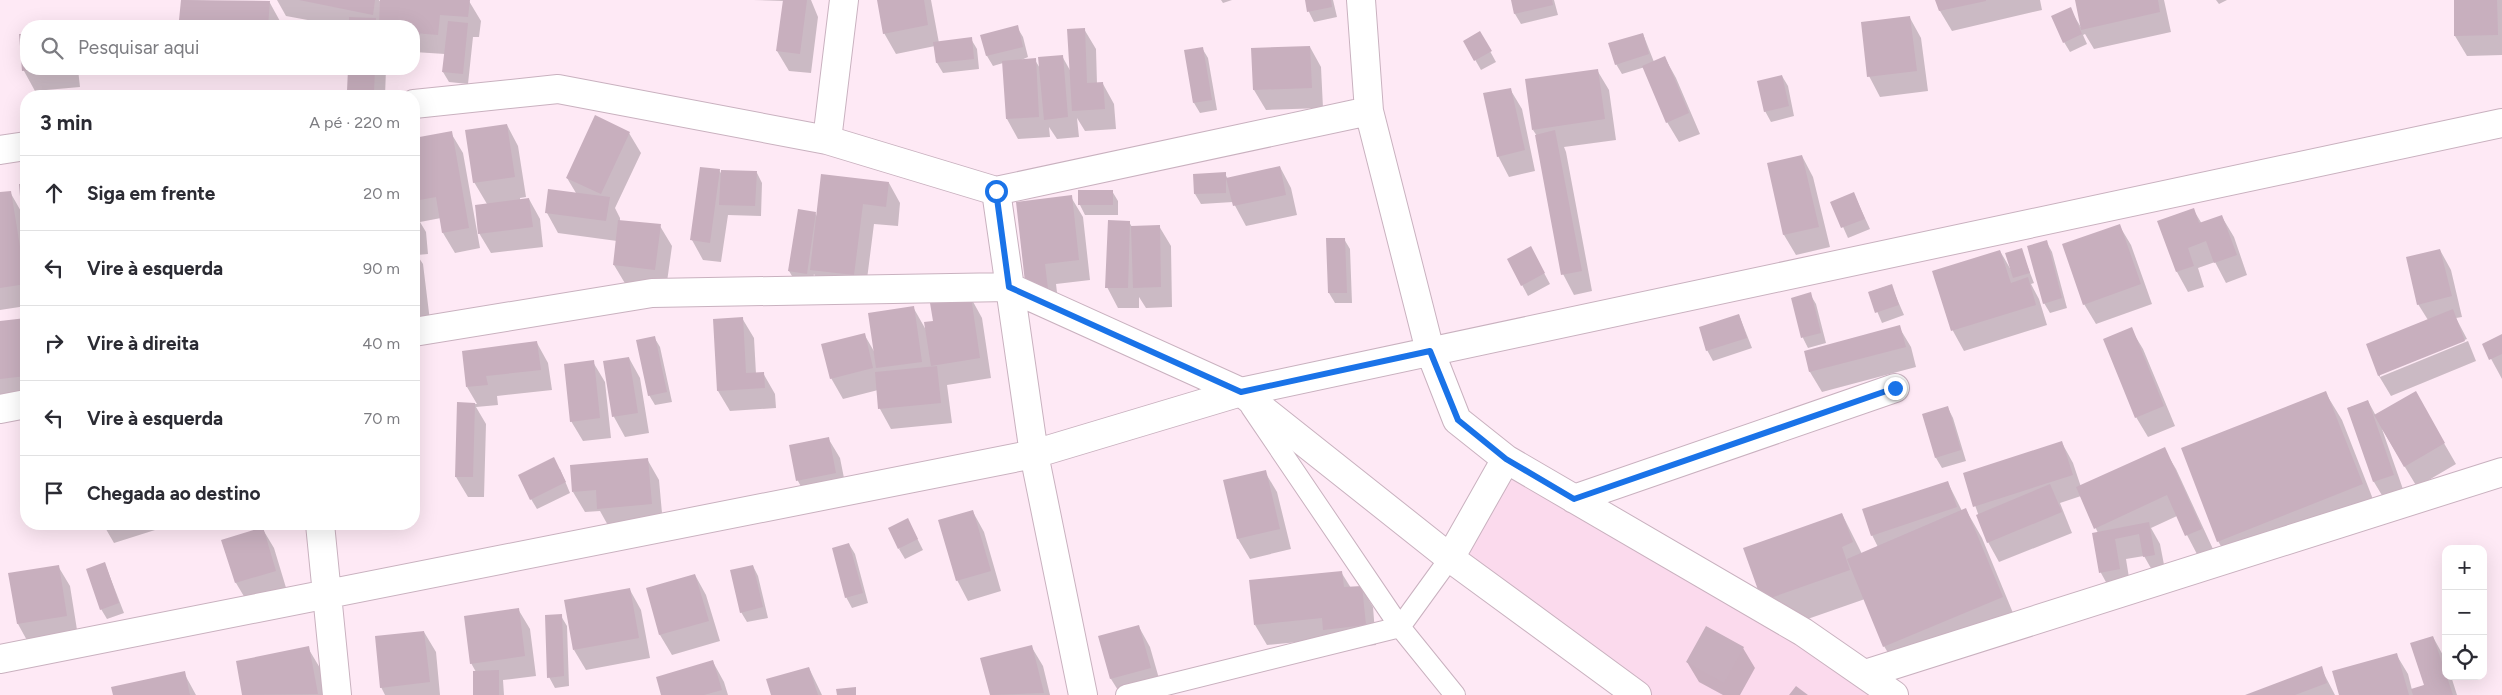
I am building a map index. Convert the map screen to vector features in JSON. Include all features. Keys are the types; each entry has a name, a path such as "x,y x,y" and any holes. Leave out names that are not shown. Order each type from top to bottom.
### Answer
{"street":[{"path":"827,140 844,0"},
{"path":"1360,0 1369,111 1430,351 1458,420 1506,459 1803,632 1894,695"},
{"path":"420,103 558,89 827,140 996,191 1369,111"},
{"path":"0,658 1034,454 1241,392 2502,123"},
{"path":"0,150 20,147"},
{"path":"996,191 1034,454 1083,695"},
{"path":"420,331 652,292 1009,287 1241,392 1450,558 1636,695"},
{"path":"1574,499 1895,388"},
{"path":"0,409 20,405"},
{"path":"1450,558 1506,459"},
{"path":"1865,674 2502,472"},
{"path":"321,530 337,695"}],"lane":[{"path":"1241,392 1400,627 1455,695"},
{"path":"1126,695 1400,627 1450,558"}],"shaded area":[{"path":"1506,459 1894,695 1637,695 1450,558"}],"building":[{"path":"181,0 270,1 268,20 179,20"},
{"path":"299,0 375,0 373,15"},
{"path":"380,0 470,0 468,17 440,15 438,35 420,34 420,20 379,20"},
{"path":"783,0 807,0 800,54 776,51"},
{"path":"877,0 924,0 928,25 883,34"},
{"path":"1305,0 1331,0 1332,7 1307,12"},
{"path":"1511,0 1552,0 1553,5 1514,14"},
{"path":"1935,0 1986,0 1986,1 1939,11"},
{"path":"2075,0 2158,0 2160,12 2081,30"},
{"path":"2454,0 2497,0 2498,35 2454,36"},
{"path":"2071,7 2082,34 2063,43 2051,16"},
{"path":"1910,16 1917,71 1867,77 1861,22"},
{"path":"349,17 376,18 376,20 349,20"},
{"path":"448,21 468,23 463,74 442,72"},
{"path":"1018,25 1023,47 986,56 980,35"},
{"path":"1085,28 1087,83 1103,82 1105,109 1072,111 1067,29"},
{"path":"1480,31 1492,51 1474,61 1463,41"},
{"path":"1643,33 1649,54 1615,65 1608,43"},
{"path":"972,37 974,59 936,63 933,42"},
{"path":"1310,46 1312,88 1253,90 1251,48"},
{"path":"1203,47 1212,100 1193,103 1184,50"},
{"path":"1063,55 1068,117 1044,120 1038,57"},
{"path":"1665,56 1689,113 1666,123 1642,66"},
{"path":"1036,58 1039,117 1006,119 1002,61"},
{"path":"1598,69 1605,119 1532,130 1525,79"},
{"path":"348,75 375,75 374,90 347,90"},
{"path":"1782,75 1789,106 1764,112 1757,81"},
{"path":"1511,88 1525,150 1497,157 1483,93"},
{"path":"595,115 630,132 601,194 566,178"},
{"path":"507,124 515,177 473,183 465,130"},
{"path":"1555,130 1582,271 1561,275 1535,135"},
{"path":"452,131 469,228 442,233 436,197 420,200 420,137"},
{"path":"1802,155 1819,227 1783,235 1767,163"},
{"path":"1280,166 1286,195 1233,206 1226,178"},
{"path":"700,167 720,169 710,243 690,240"},
{"path":"721,170 757,171 755,206 719,205"},
{"path":"1226,172 1226,193 1194,194 1193,174"},
{"path":"821,174 889,182 886,207 863,204 854,275 810,270"},
{"path":"548,189 610,197 606,221 545,213"},
{"path":"1078,190 1113,190 1113,205 1078,205"},
{"path":"11,191 20,247 20,285 0,288 0,192"},
{"path":"1854,192 1865,219 1841,228 1830,202"},
{"path":"1072,195 1079,260 1045,264 1048,289 1026,291 1016,202"},
{"path":"529,198 533,227 478,234 475,205"},
{"path":"2194,208 2199,223 2222,215 2237,255 2214,263 2206,241 2188,248 2194,266 2176,272 2157,221"},
{"path":"798,209 816,212 807,274 788,271"},
{"path":"618,220 661,224 655,270 613,265"},
{"path":"1108,220 1130,221 1128,288 1105,288"},
{"path":"2120,224 2141,284 2083,305 2062,244"},
{"path":"1160,225 1161,287 1133,288 1131,226"},
{"path":"1326,238 1345,238 1347,293 1328,293"},
{"path":"2047,240 2062,298 2043,304 2027,246"},
{"path":"1531,246 1545,273 1521,286 1507,259"},
{"path":"2022,248 2030,273 2013,278 2005,253"},
{"path":"2440,249 2452,296 2417,305 2406,257"},
{"path":"2000,250 2011,283 2028,277 2036,305 1951,331 1932,271"},
{"path":"1892,284 1899,305 1875,313 1868,292"},
{"path":"1811,292 1821,333 1801,338 1791,298"},
{"path":"971,297 980,358 931,366 924,322 933,321 930,303"},
{"path":"914,306 922,362 876,368 868,313"},
{"path":"2453,309 2465,341 2378,376 2366,344"},
{"path":"1739,314 1747,338 1706,351 1699,327"},
{"path":"743,317 746,373 764,372 765,388 717,391 713,319"},
{"path":"20,319 20,377 0,379 0,321"},
{"path":"1900,325 1906,347 1809,372 1804,351"},
{"path":"2132,327 2164,406 2135,418 2103,339"},
{"path":"865,333 873,368 830,379 821,344"},
{"path":"2502,334 2502,354 2489,360 2482,344"},
{"path":"655,336 667,392 648,396 636,340"},
{"path":"537,341 541,370 486,376 488,385 466,387 462,351"},
{"path":"629,357 638,413 612,417 603,361"},
{"path":"594,360 600,418 570,422 564,364"},
{"path":"937,366 941,403 878,409 875,372"},
{"path":"2326,391 2363,484 2217,542 2181,448"},
{"path":"2416,391 2445,443 2404,467 2374,415"},
{"path":"2368,400 2394,475 2373,482 2347,408"},
{"path":"457,402 475,403 473,477 455,477"},
{"path":"1948,406 1961,450 1935,458 1922,414"},
{"path":"829,437 836,473 796,481 789,445"},
{"path":"2062,441 2073,475 1973,507 1963,473"},
{"path":"2165,447 2202,529 2185,536 2167,495 2094,529 2076,487"},
{"path":"554,457 566,482 530,500 518,475"},
{"path":"648,458 652,504 597,509 596,490 572,492 570,465"},
{"path":"1266,470 1280,529 1237,539 1223,480"},
{"path":"1948,481 1957,507 1871,536 1862,509"},
{"path":"2050,484 2062,512 1987,543 1976,515"},
{"path":"1966,508 2003,597 1883,647 1847,559"},
{"path":"973,510 991,571 956,581 938,520"},
{"path":"1842,513 1853,542 1842,547 1850,570 1762,601 1743,548"},
{"path":"908,518 918,539 898,549 888,528"},
{"path":"2149,522 2155,555 2143,557 2139,534 2115,539 2120,569 2099,573 2092,533"},
{"path":"253,530 264,530 276,571 235,583 221,540"},
{"path":"849,543 863,593 845,598 832,548"},
{"path":"105,562 119,603 100,610 86,569"},
{"path":"59,565 67,616 17,624 8,573"},
{"path":"753,565 763,607 740,613 730,570"},
{"path":"1342,571 1344,587 1362,586 1366,625 1323,630 1322,618 1254,625 1249,580"},
{"path":"695,574 709,621 659,635 646,588"},
{"path":"630,588 639,638 573,650 564,600"},
{"path":"519,608 525,656 470,664 464,616"},
{"path":"562,614 564,676 547,678 545,615"},
{"path":"1139,625 1151,668 1110,679 1098,636"},
{"path":"1706,626 1744,647 1724,683 1686,662"},
{"path":"424,631 430,682 380,688 375,636"},
{"path":"2433,636 2442,663 2442,680 2448,680 2453,695 2413,695 2411,689 2424,685 2410,643"},
{"path":"1032,645 1044,693 990,695 980,658"},
{"path":"309,646 318,694 242,695 236,661"},
{"path":"2397,653 2409,695 2339,695 2332,671"},
{"path":"713,660 722,690 704,695 661,695 656,677"},
{"path":"2322,666 2327,683 2295,695 2245,695"},
{"path":"809,667 818,695 771,695 766,679"},
{"path":"499,670 499,695 473,695 473,671"},
{"path":"185,671 190,695 113,695 111,687"},
{"path":"1796,686 1808,695 1789,695"},
{"path":"856,687 856,695 837,695 836,689"}],"route":[{"path":"996,191 1009,287 1241,392 1430,351 1458,420 1506,459 1574,499 1895,388"}]}
